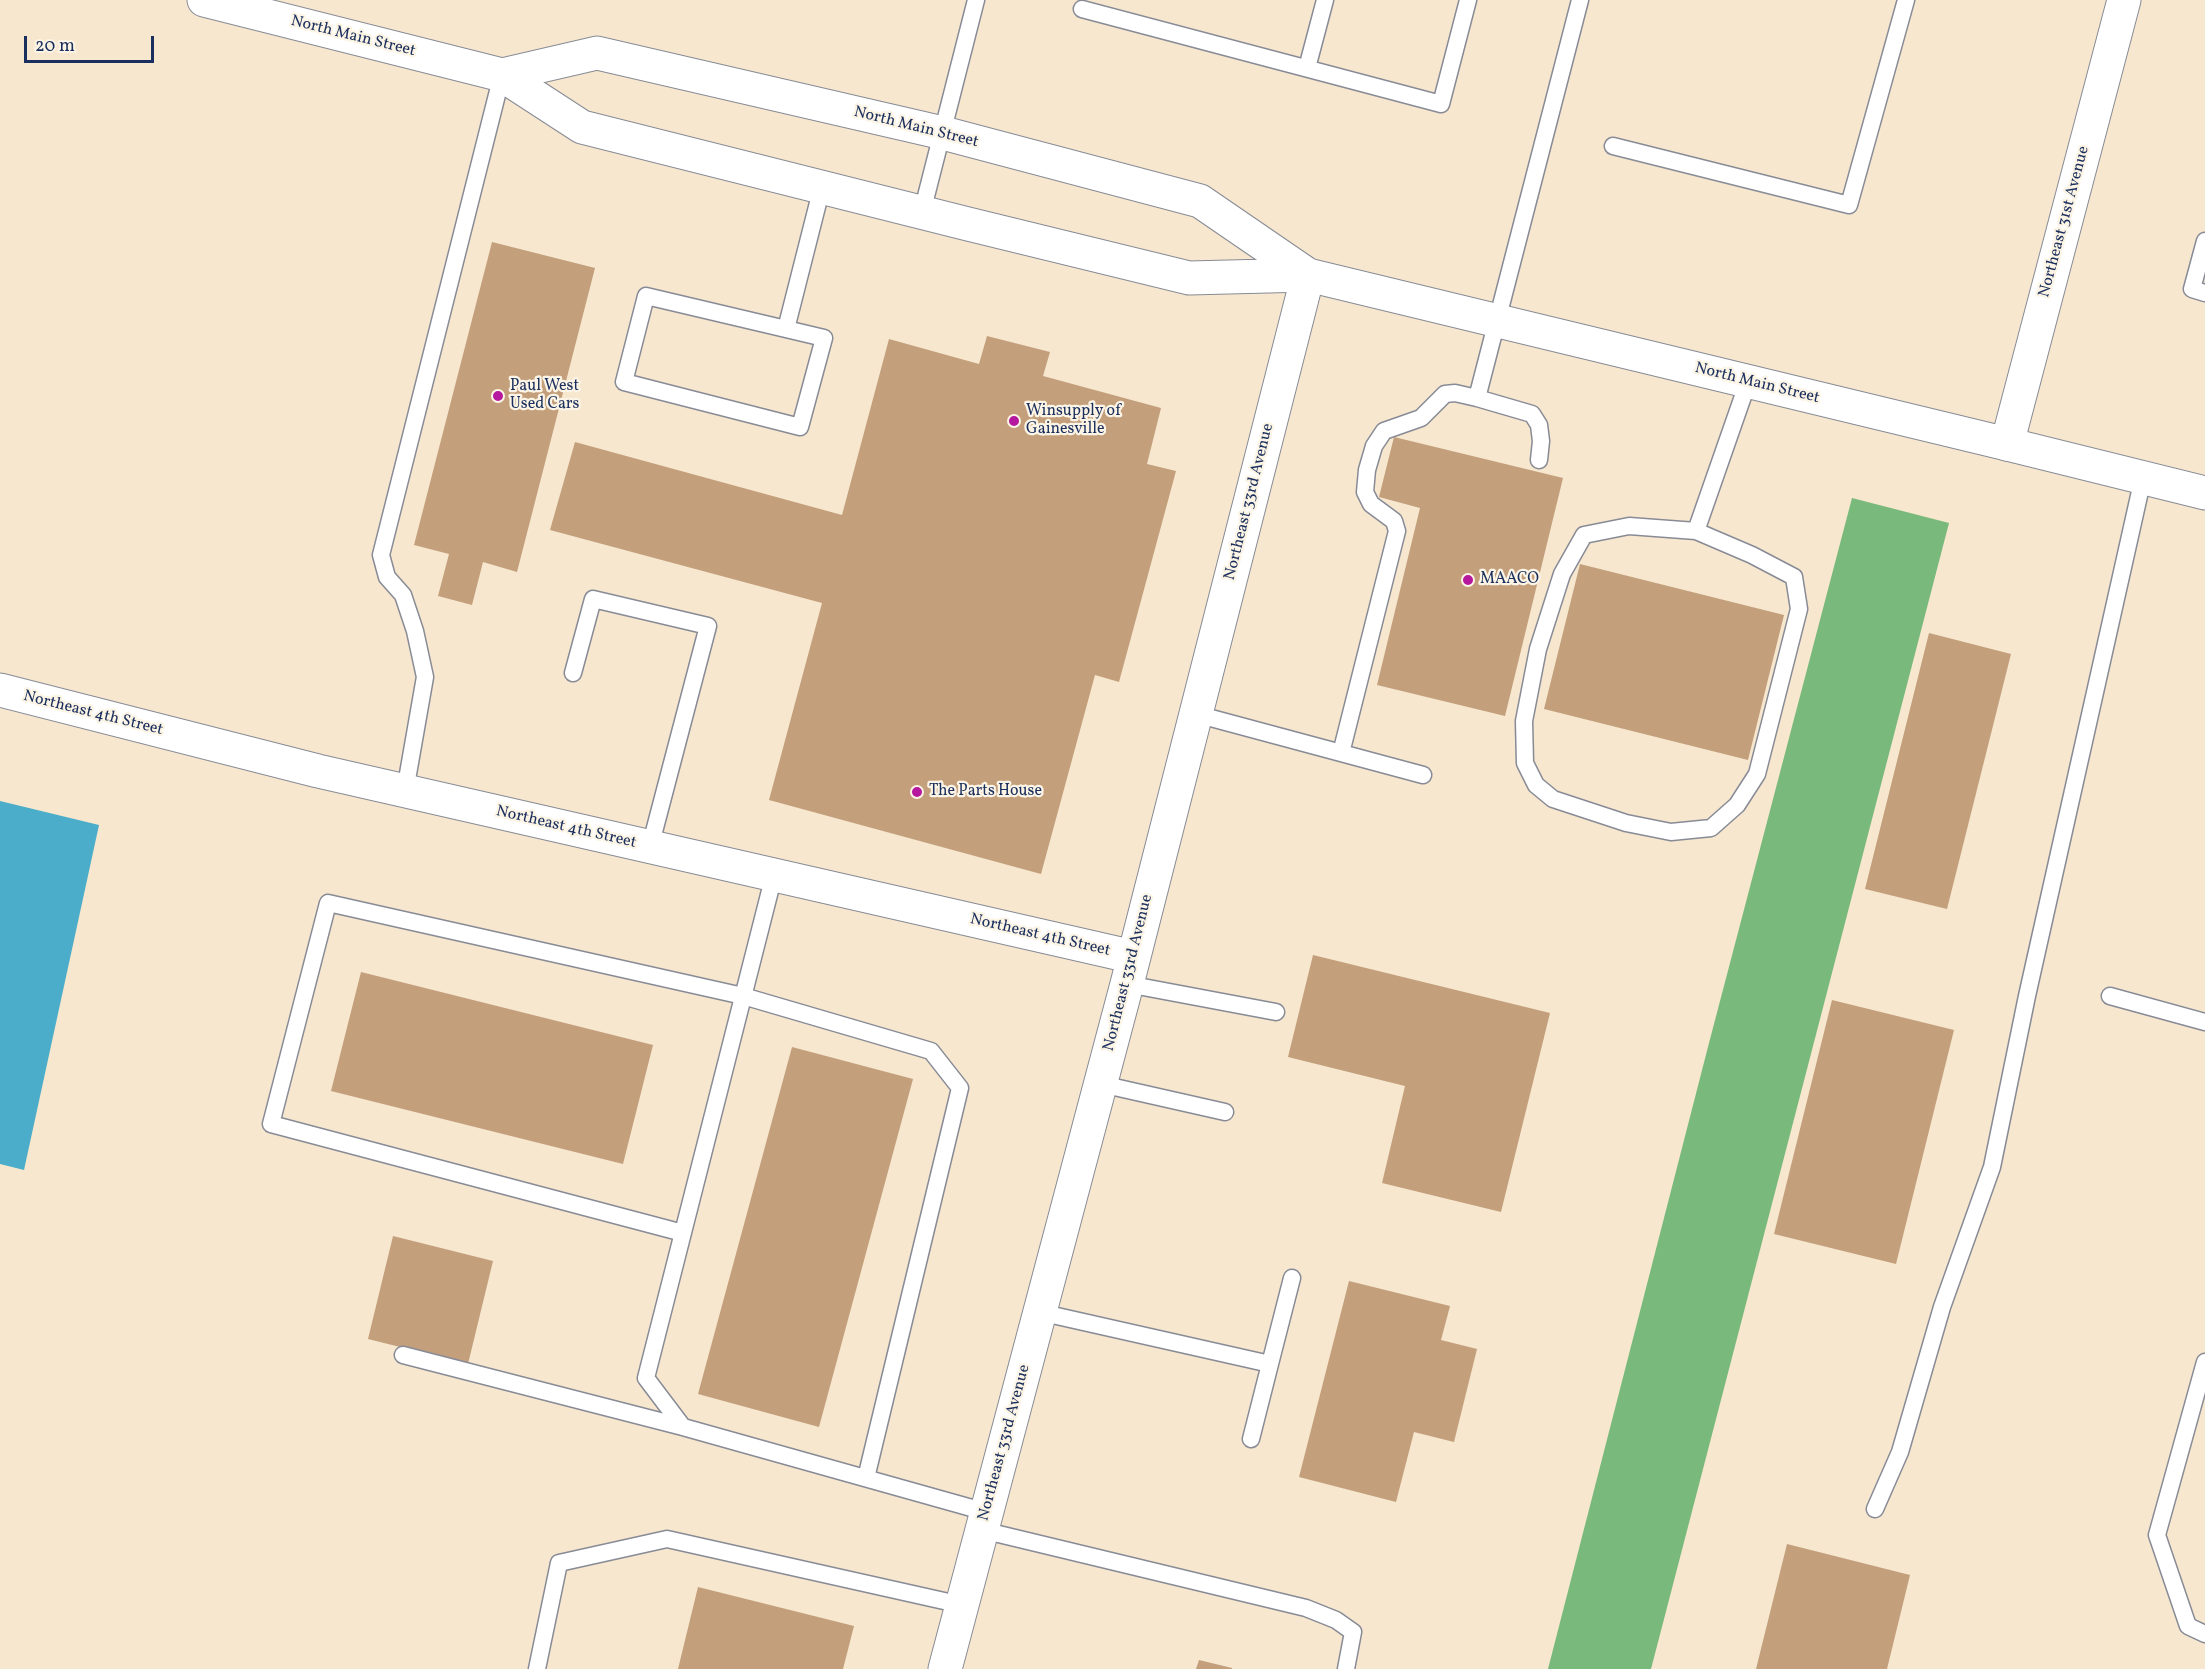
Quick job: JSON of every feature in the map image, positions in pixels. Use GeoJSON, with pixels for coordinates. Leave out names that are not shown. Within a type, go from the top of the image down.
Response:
{"type":"FeatureCollection","features":[{"type":"Feature","properties":{"kind":"street","name":"North Main Street"},"geometry":{"type":"LineString","coordinates":[[204,0],[502,75],[582,127],[1189,278],[1308,275],[2205,494]]}},
{"type":"Feature","properties":{"kind":"street","name":"Northeast 31st Avenue"},"geometry":{"type":"LineString","coordinates":[[2007,444],[2124,0]]}},
{"type":"Feature","properties":{"kind":"street","name":"North Main Street"},"geometry":{"type":"LineString","coordinates":[[502,75],[597,53],[943,133],[1200,201],[1308,275]]}},
{"type":"Feature","properties":{"kind":"street","name":"Northeast 33rd Avenue"},"geometry":{"type":"LineString","coordinates":[[945,1669],[1101,1084],[1308,275]]}},
{"type":"Feature","properties":{"kind":"street","name":"Northeast 4th Street"},"geometry":{"type":"LineString","coordinates":[[0,690],[318,771],[774,876],[1130,971]]}},
{"type":"Feature","properties":{"kind":"lane"},"geometry":{"type":"LineString","coordinates":[[922,212],[976,0]]}},
{"type":"Feature","properties":{"kind":"lane"},"geometry":{"type":"LineString","coordinates":[[1307,68],[1324,0]]}},
{"type":"Feature","properties":{"kind":"lane"},"geometry":{"type":"LineString","coordinates":[[1082,9],[1441,104],[1468,0]]}},
{"type":"Feature","properties":{"kind":"lane"},"geometry":{"type":"LineString","coordinates":[[1477,398],[1581,0]]}},
{"type":"Feature","properties":{"kind":"lane"},"geometry":{"type":"LineString","coordinates":[[1613,146],[1849,205],[1906,0]]}},
{"type":"Feature","properties":{"kind":"lane"},"geometry":{"type":"LineString","coordinates":[[405,791],[425,677],[415,631],[403,596],[387,577],[381,555],[502,75]]}},
{"type":"Feature","properties":{"kind":"lane"},"geometry":{"type":"LineString","coordinates":[[786,329],[822,187]]}},
{"type":"Feature","properties":{"kind":"lane"},"geometry":{"type":"LineString","coordinates":[[2205,241],[2192,289],[2205,292]]}},
{"type":"Feature","properties":{"kind":"lane"},"geometry":{"type":"LineString","coordinates":[[646,296],[786,329],[824,338],[800,427],[624,382],[646,296]]}},
{"type":"Feature","properties":{"kind":"lane"},"geometry":{"type":"LineString","coordinates":[[1696,531],[1748,382]]}},
{"type":"Feature","properties":{"kind":"lane"},"geometry":{"type":"LineString","coordinates":[[1341,753],[1397,531],[1394,521],[1371,504],[1365,492],[1367,470],[1374,446],[1384,431],[1421,418],[1445,394],[1455,393],[1532,414],[1539,425],[1541,441],[1539,460]]}},
{"type":"Feature","properties":{"kind":"lane"},"geometry":{"type":"LineString","coordinates":[[1875,1509],[1900,1452],[1942,1307],[1992,1167],[2027,996],[2143,478]]}},
{"type":"Feature","properties":{"kind":"lane"},"geometry":{"type":"LineString","coordinates":[[1629,526],[1696,531],[1752,555],[1794,577],[1799,609],[1757,774],[1737,805],[1711,828],[1671,832],[1626,824],[1553,799],[1536,784],[1525,763],[1524,722],[1538,649],[1562,574],[1584,535],[1629,526]]}},
{"type":"Feature","properties":{"kind":"lane"},"geometry":{"type":"LineString","coordinates":[[573,673],[593,598],[708,626],[650,847]]}},
{"type":"Feature","properties":{"kind":"lane"},"geometry":{"type":"LineString","coordinates":[[1196,714],[1423,775]]}},
{"type":"Feature","properties":{"kind":"lane"},"geometry":{"type":"LineString","coordinates":[[683,1428],[646,1378],[774,876]]}},
{"type":"Feature","properties":{"kind":"lane"},"geometry":{"type":"LineString","coordinates":[[683,1233],[271,1124],[328,903],[743,996],[931,1051],[960,1088],[866,1478]]}},
{"type":"Feature","properties":{"kind":"lane"},"geometry":{"type":"LineString","coordinates":[[1130,971],[1276,1012]]}},
{"type":"Feature","properties":{"kind":"lane"},"geometry":{"type":"LineString","coordinates":[[2110,996],[2205,1022]]}},
{"type":"Feature","properties":{"kind":"lane"},"geometry":{"type":"LineString","coordinates":[[1101,1084],[1225,1112]]}},
{"type":"Feature","properties":{"kind":"lane"},"geometry":{"type":"LineString","coordinates":[[1251,1439],[1292,1278]]}},
{"type":"Feature","properties":{"kind":"lane"},"geometry":{"type":"LineString","coordinates":[[1039,1312],[1270,1364]]}},
{"type":"Feature","properties":{"kind":"lane"},"geometry":{"type":"LineString","coordinates":[[403,1355],[866,1478],[984,1521],[1306,1608],[1336,1620],[1353,1632],[1346,1669]]}},
{"type":"Feature","properties":{"kind":"lane"},"geometry":{"type":"LineString","coordinates":[[2205,1362],[2157,1534],[2188,1626],[2205,1634]]}},
{"type":"Feature","properties":{"kind":"lane"},"geometry":{"type":"LineString","coordinates":[[537,1669],[559,1563],[667,1539],[962,1605]]}},
{"type":"Feature","properties":{"kind":"green space"},"geometry":{"type":"Polygon","coordinates":[[[1852,498],[1949,523],[1651,1669],[1548,1669],[1709,1043],[1852,498]]]}},
{"type":"Feature","properties":{"kind":"water"},"geometry":{"type":"Polygon","coordinates":[[[0,801],[99,825],[24,1170],[0,1164],[0,801]]]}},
{"type":"Feature","properties":{"kind":"building"},"geometry":{"type":"Polygon","coordinates":[[[492,242],[595,268],[517,572],[483,562],[472,605],[438,596],[449,554],[414,545],[492,242]]]}},
{"type":"Feature","properties":{"kind":"building"},"geometry":{"type":"Polygon","coordinates":[[[987,336],[1050,352],[1043,376],[1161,408],[1147,464],[1176,471],[1119,682],[1095,675],[1041,874],[769,800],[822,603],[550,530],[575,442],[842,515],[889,339],[979,364],[987,336]]]}},
{"type":"Feature","properties":{"kind":"building"},"geometry":{"type":"Polygon","coordinates":[[[1394,437],[1563,478],[1505,716],[1377,685],[1420,508],[1379,497],[1394,437]]]}},
{"type":"Feature","properties":{"kind":"building"},"geometry":{"type":"Polygon","coordinates":[[[1580,564],[1784,615],[1748,760],[1544,709],[1580,564]]]}},
{"type":"Feature","properties":{"kind":"building"},"geometry":{"type":"Polygon","coordinates":[[[1929,633],[2011,654],[1947,909],[1865,889],[1929,633]]]}},
{"type":"Feature","properties":{"kind":"building"},"geometry":{"type":"Polygon","coordinates":[[[1313,955],[1550,1013],[1501,1212],[1382,1183],[1405,1086],[1288,1057],[1313,955]]]}},
{"type":"Feature","properties":{"kind":"building"},"geometry":{"type":"Polygon","coordinates":[[[361,972],[653,1045],[623,1164],[331,1091],[361,972]]]}},
{"type":"Feature","properties":{"kind":"building"},"geometry":{"type":"Polygon","coordinates":[[[1832,1000],[1954,1030],[1896,1264],[1774,1234],[1832,1000]]]}},
{"type":"Feature","properties":{"kind":"building"},"geometry":{"type":"Polygon","coordinates":[[[792,1047],[913,1079],[819,1427],[698,1394],[792,1047]]]}},
{"type":"Feature","properties":{"kind":"building"},"geometry":{"type":"Polygon","coordinates":[[[393,1236],[493,1261],[468,1364],[368,1339],[393,1236]]]}},
{"type":"Feature","properties":{"kind":"building"},"geometry":{"type":"Polygon","coordinates":[[[1349,1281],[1450,1306],[1441,1340],[1477,1349],[1454,1442],[1414,1432],[1396,1502],[1299,1477],[1349,1281]]]}},
{"type":"Feature","properties":{"kind":"building"},"geometry":{"type":"Polygon","coordinates":[[[1787,1544],[1910,1575],[1887,1669],[1756,1669],[1787,1544]]]}},
{"type":"Feature","properties":{"kind":"building"},"geometry":{"type":"Polygon","coordinates":[[[698,1587],[854,1626],[843,1669],[678,1669],[698,1587]]]}},
{"type":"Feature","properties":{"kind":"building"},"geometry":{"type":"Polygon","coordinates":[[[1199,1660],[1232,1668],[1232,1669],[1196,1669],[1199,1660]]]}},
{"type":"Feature","properties":{"kind":"place","name":"Paul West Used Cars"},"geometry":{"type":"Point","coordinates":[498,396]}},
{"type":"Feature","properties":{"kind":"place","name":"Winsupply of Gainesville"},"geometry":{"type":"Point","coordinates":[1014,421]}},
{"type":"Feature","properties":{"kind":"place","name":"MAACO"},"geometry":{"type":"Point","coordinates":[1468,580]}},
{"type":"Feature","properties":{"kind":"place","name":"The Parts House"},"geometry":{"type":"Point","coordinates":[917,792]}}]}
